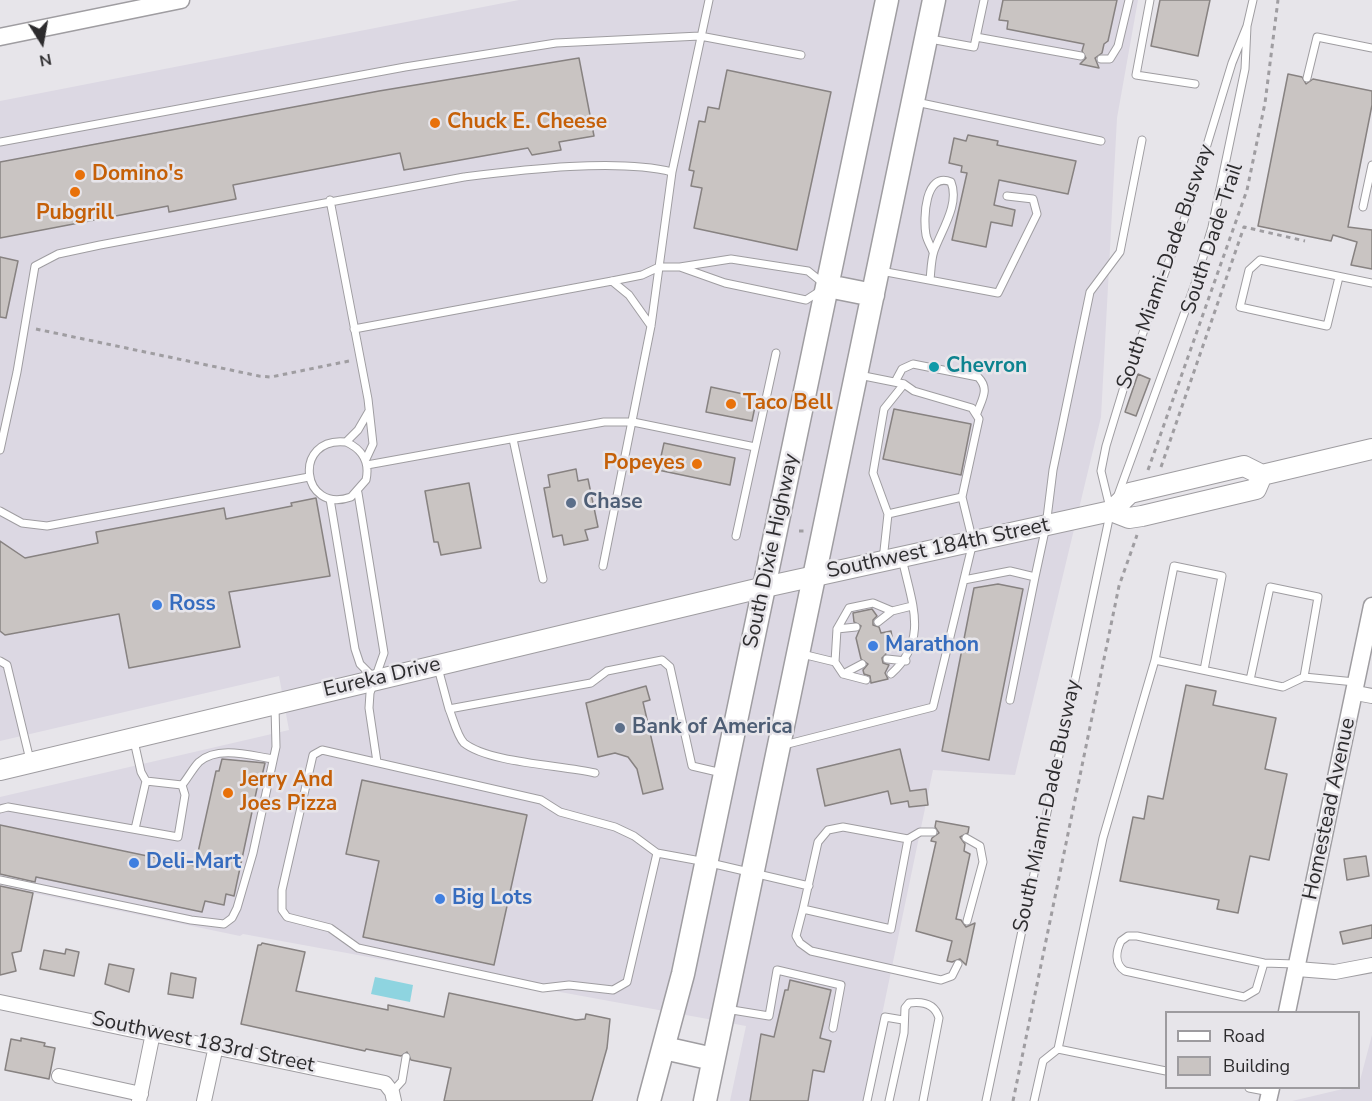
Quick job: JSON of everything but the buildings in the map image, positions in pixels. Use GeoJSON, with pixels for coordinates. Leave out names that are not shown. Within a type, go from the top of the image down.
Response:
{"type":"FeatureCollection","features":[{"type":"Feature","properties":{"kind":"highway","name":"South Dixie Highway"},"geometry":{"type":"LineString","coordinates":[[649,1101],[664,1048],[706,862],[887,0]]}},
{"type":"Feature","properties":{"kind":"highway"},"geometry":{"type":"LineString","coordinates":[[705,1101],[934,0]]}},
{"type":"Feature","properties":{"kind":"highway"},"geometry":{"type":"LineString","coordinates":[[828,286],[873,296]]}},
{"type":"Feature","properties":{"kind":"highway"},"geometry":{"type":"LineString","coordinates":[[664,1048],[713,1059]]}},
{"type":"Feature","properties":{"kind":"main road","name":"Southwest 184th Street"},"geometry":{"type":"LineString","coordinates":[[765,587],[1111,511],[1130,493],[1244,466],[1262,475],[1372,449]]}},
{"type":"Feature","properties":{"kind":"main road","name":"Eureka Drive"},"geometry":{"type":"LineString","coordinates":[[0,770],[765,587]]}},
{"type":"Feature","properties":{"kind":"street"},"geometry":{"type":"LineString","coordinates":[[0,37],[181,0]]}},
{"type":"Feature","properties":{"kind":"street","name":"Homestead Avenue"},"geometry":{"type":"LineString","coordinates":[[1287,1011],[1318,857],[1362,690],[1372,606]]}},
{"type":"Feature","properties":{"kind":"street"},"geometry":{"type":"LineString","coordinates":[[1297,967],[1335,972],[1372,966]]}},
{"type":"Feature","properties":{"kind":"street","name":"Southwest 183rd Street"},"geometry":{"type":"LineString","coordinates":[[0,1002],[153,1032],[385,1083],[393,1096]]}},
{"type":"Feature","properties":{"kind":"street"},"geometry":{"type":"LineString","coordinates":[[59,1076],[140,1097],[153,1032]]}},
{"type":"Feature","properties":{"kind":"street"},"geometry":{"type":"LineString","coordinates":[[204,1101],[216,1046]]}},
{"type":"Feature","properties":{"kind":"lane"},"geometry":{"type":"LineString","coordinates":[[603,566],[651,326],[672,172],[709,0]]}},
{"type":"Feature","properties":{"kind":"lane"},"geometry":{"type":"LineString","coordinates":[[926,39],[974,47],[984,0]]}},
{"type":"Feature","properties":{"kind":"lane"},"geometry":{"type":"LineString","coordinates":[[1101,59],[1110,58],[1118,46],[1129,0]]}},
{"type":"Feature","properties":{"kind":"lane"},"geometry":{"type":"LineString","coordinates":[[1150,0],[1136,75],[1195,84]]}},
{"type":"Feature","properties":{"kind":"lane","name":"South Miami-Dade Busway"},"geometry":{"type":"LineString","coordinates":[[1111,511],[1101,471],[1106,446],[1127,377],[1200,171],[1232,63],[1247,26],[1253,0]]}},
{"type":"Feature","properties":{"kind":"lane","name":"South Miami-Dade Busway"},"geometry":{"type":"LineString","coordinates":[[986,1101],[1111,511],[1126,477],[1196,284],[1210,235],[1245,69],[1247,26]]}},
{"type":"Feature","properties":{"kind":"lane"},"geometry":{"type":"LineString","coordinates":[[0,142],[405,67],[556,43],[700,36],[801,55]]}},
{"type":"Feature","properties":{"kind":"lane"},"geometry":{"type":"LineString","coordinates":[[976,37],[1082,56]]}},
{"type":"Feature","properties":{"kind":"lane"},"geometry":{"type":"LineString","coordinates":[[1307,78],[1317,37],[1372,48]]}},
{"type":"Feature","properties":{"kind":"lane"},"geometry":{"type":"LineString","coordinates":[[913,102],[1101,141]]}},
{"type":"Feature","properties":{"kind":"lane"},"geometry":{"type":"LineString","coordinates":[[1010,700],[1046,525],[1053,470],[1090,292],[1120,252],[1142,140]]}},
{"type":"Feature","properties":{"kind":"lane"},"geometry":{"type":"LineString","coordinates":[[1364,207],[1372,165]]}},
{"type":"Feature","properties":{"kind":"lane"},"geometry":{"type":"LineString","coordinates":[[0,450],[17,372],[35,266],[58,254],[330,200],[510,171],[642,167],[672,172]]}},
{"type":"Feature","properties":{"kind":"lane"},"geometry":{"type":"LineString","coordinates":[[930,280],[933,252],[945,228],[954,196],[951,182],[945,179],[939,180],[932,187],[928,197],[926,235],[933,252]]}},
{"type":"Feature","properties":{"kind":"lane"},"geometry":{"type":"LineString","coordinates":[[879,270],[998,293],[1037,214],[1034,199],[1007,196]]}},
{"type":"Feature","properties":{"kind":"lane"},"geometry":{"type":"LineString","coordinates":[[330,200],[369,411],[372,444],[367,462],[366,480],[358,493],[345,499],[330,499],[317,491],[309,477],[309,465],[315,452],[329,443],[346,442],[354,446],[367,462]]}},
{"type":"Feature","properties":{"kind":"lane"},"geometry":{"type":"LineString","coordinates":[[354,329],[642,275],[659,267],[680,267],[730,259],[807,272],[828,286],[806,300],[725,283],[680,267]]}},
{"type":"Feature","properties":{"kind":"lane"},"geometry":{"type":"LineString","coordinates":[[1339,276],[1327,326],[1240,307],[1249,270],[1260,260],[1339,276],[1372,283]]}},
{"type":"Feature","properties":{"kind":"lane"},"geometry":{"type":"LineString","coordinates":[[612,281],[629,295],[651,326]]}},
{"type":"Feature","properties":{"kind":"lane"},"geometry":{"type":"LineString","coordinates":[[736,536],[776,353]]}},
{"type":"Feature","properties":{"kind":"lane"},"geometry":{"type":"LineString","coordinates":[[894,382],[902,369],[913,364],[978,377],[984,384],[985,393],[977,413]]}},
{"type":"Feature","properties":{"kind":"lane"},"geometry":{"type":"LineString","coordinates":[[779,746],[933,707],[973,542],[962,497],[979,419],[977,413],[972,408],[914,391],[904,384],[857,375]]}},
{"type":"Feature","properties":{"kind":"lane"},"geometry":{"type":"LineString","coordinates":[[891,674],[906,661],[916,629],[912,606],[892,560],[888,514],[873,473],[884,409],[904,384]]}},
{"type":"Feature","properties":{"kind":"lane"},"geometry":{"type":"LineString","coordinates":[[346,442],[358,430],[369,411]]}},
{"type":"Feature","properties":{"kind":"lane"},"geometry":{"type":"LineString","coordinates":[[367,462],[604,422],[633,422],[755,447]]}},
{"type":"Feature","properties":{"kind":"lane"},"geometry":{"type":"LineString","coordinates":[[513,439],[543,579]]}},
{"type":"Feature","properties":{"kind":"lane"},"geometry":{"type":"LineString","coordinates":[[0,511],[22,523],[48,526],[309,477]]}},
{"type":"Feature","properties":{"kind":"lane"},"geometry":{"type":"LineString","coordinates":[[358,493],[384,653],[370,693],[369,708],[377,762]]}},
{"type":"Feature","properties":{"kind":"lane"},"geometry":{"type":"LineString","coordinates":[[888,514],[962,497]]}},
{"type":"Feature","properties":{"kind":"lane"},"geometry":{"type":"LineString","coordinates":[[330,499],[355,649],[360,664],[376,680]]}},
{"type":"Feature","properties":{"kind":"lane"},"geometry":{"type":"LineString","coordinates":[[1034,1101],[1043,1061],[1058,1049],[1103,838],[1155,660],[1174,566],[1222,576],[1204,670]]}},
{"type":"Feature","properties":{"kind":"lane"},"geometry":{"type":"LineString","coordinates":[[964,580],[1010,571],[1035,577]]}},
{"type":"Feature","properties":{"kind":"lane"},"geometry":{"type":"LineString","coordinates":[[1250,680],[1270,586],[1318,597],[1304,677]]}},
{"type":"Feature","properties":{"kind":"lane"},"geometry":{"type":"LineString","coordinates":[[866,680],[843,674],[835,662],[837,629],[849,608],[873,603],[892,611]]}},
{"type":"Feature","properties":{"kind":"lane"},"geometry":{"type":"LineString","coordinates":[[878,622],[892,611],[912,606]]}},
{"type":"Feature","properties":{"kind":"lane"},"geometry":{"type":"LineString","coordinates":[[837,629],[856,627]]}},
{"type":"Feature","properties":{"kind":"lane"},"geometry":{"type":"LineString","coordinates":[[799,654],[835,662]]}},
{"type":"Feature","properties":{"kind":"lane"},"geometry":{"type":"LineString","coordinates":[[887,659],[906,661]]}},
{"type":"Feature","properties":{"kind":"lane"},"geometry":{"type":"LineString","coordinates":[[449,709],[591,683],[608,671],[662,660],[670,667],[692,766],[725,774]]}},
{"type":"Feature","properties":{"kind":"lane"},"geometry":{"type":"LineString","coordinates":[[1155,660],[1283,687],[1304,677],[1362,690]]}},
{"type":"Feature","properties":{"kind":"lane"},"geometry":{"type":"LineString","coordinates":[[0,661],[6,665],[30,763]]}},
{"type":"Feature","properties":{"kind":"lane"},"geometry":{"type":"LineString","coordinates":[[843,674],[862,664]]}},
{"type":"Feature","properties":{"kind":"lane"},"geometry":{"type":"LineString","coordinates":[[438,665],[449,709],[462,741],[486,756],[563,766],[595,773]]}},
{"type":"Feature","properties":{"kind":"lane"},"geometry":{"type":"LineString","coordinates":[[0,880],[191,920],[224,924],[232,918],[242,895],[273,759],[277,734],[275,704]]}},
{"type":"Feature","properties":{"kind":"lane"},"geometry":{"type":"LineString","coordinates":[[133,738],[141,772],[146,781],[135,829]]}},
{"type":"Feature","properties":{"kind":"lane"},"geometry":{"type":"LineString","coordinates":[[657,854],[627,982],[622,987],[613,990],[569,985],[543,988],[358,948],[330,928],[287,917],[282,910],[282,890],[314,753],[322,750],[541,800],[560,812],[606,824],[634,836],[657,854],[706,862],[809,886]]}},
{"type":"Feature","properties":{"kind":"lane"},"geometry":{"type":"LineString","coordinates":[[182,785],[200,761],[213,755],[226,753],[273,759]]}},
{"type":"Feature","properties":{"kind":"lane"},"geometry":{"type":"LineString","coordinates":[[146,781],[182,785]]}},
{"type":"Feature","properties":{"kind":"lane"},"geometry":{"type":"LineString","coordinates":[[0,809],[8,807],[178,837],[185,795],[182,785]]}},
{"type":"Feature","properties":{"kind":"lane"},"geometry":{"type":"LineString","coordinates":[[933,832],[920,832],[908,839],[843,827],[828,830],[818,842],[797,939],[816,953],[941,980],[952,976],[958,964]]}},
{"type":"Feature","properties":{"kind":"lane"},"geometry":{"type":"LineString","coordinates":[[966,838],[980,846],[983,857],[967,921]]}},
{"type":"Feature","properties":{"kind":"lane"},"geometry":{"type":"LineString","coordinates":[[803,909],[891,929],[908,839]]}},
{"type":"Feature","properties":{"kind":"lane"},"geometry":{"type":"LineString","coordinates":[[1263,963],[1256,990],[1244,997],[1125,971],[1120,968],[1117,958],[1121,941],[1128,936],[1137,936],[1263,963],[1297,967]]}},
{"type":"Feature","properties":{"kind":"lane"},"geometry":{"type":"LineString","coordinates":[[724,1008],[769,1016],[777,970],[841,985],[833,1028]]}},
{"type":"Feature","properties":{"kind":"lane"},"geometry":{"type":"LineString","coordinates":[[889,1101],[904,1033],[905,1008],[909,1003],[917,1002],[927,1004],[937,1010],[939,1018],[923,1101]]}},
{"type":"Feature","properties":{"kind":"lane"},"geometry":{"type":"LineString","coordinates":[[867,1101],[885,1017],[903,1020]]}},
{"type":"Feature","properties":{"kind":"lane"},"geometry":{"type":"LineString","coordinates":[[1058,1049],[1165,1071]]}},
{"type":"Feature","properties":{"kind":"lane"},"geometry":{"type":"LineString","coordinates":[[393,1096],[402,1081],[406,1057]]}},
{"type":"Feature","properties":{"kind":"lane"},"geometry":{"type":"LineString","coordinates":[[1253,1089],[1270,1093]]}},
{"type":"Feature","properties":{"kind":"path","name":"South Dade Trail"},"geometry":{"type":"LineString","coordinates":[[1146,475],[1158,447],[1247,190],[1265,104],[1278,0]]}},
{"type":"Feature","properties":{"kind":"path"},"geometry":{"type":"LineString","coordinates":[[1158,474],[1244,227],[1305,241]]}},
{"type":"Feature","properties":{"kind":"path"},"geometry":{"type":"LineString","coordinates":[[36,329],[259,376],[272,376],[352,361]]}},
{"type":"Feature","properties":{"kind":"path"},"geometry":{"type":"LineString","coordinates":[[1013,1101],[1119,586],[1135,545],[1138,528]]}},
{"type":"Feature","properties":{"kind":"shaded area"},"geometry":{"type":"Polygon","coordinates":[[[519,0],[1138,0],[1117,118],[1101,417],[1015,775],[933,770],[864,1101],[730,1101],[746,1026],[243,934],[240,936],[0,886],[0,797],[289,730],[279,676],[0,741],[0,101],[519,0]]]}},
{"type":"Feature","properties":{"kind":"shaded area"},"geometry":{"type":"Polygon","coordinates":[[[1372,1035],[1372,1101],[1292,1101],[1343,1089],[1360,1089],[1360,1080],[1372,1035]]]}},
{"type":"Feature","properties":{"kind":"water"},"geometry":{"type":"Polygon","coordinates":[[[375,977],[413,985],[410,1002],[371,994],[375,977]]]}},
{"type":"Feature","properties":{"kind":"place","name":"Chuck E. Cheese"},"geometry":{"type":"Point","coordinates":[435,123]}},
{"type":"Feature","properties":{"kind":"place","name":"Domino's"},"geometry":{"type":"Point","coordinates":[80,175]}},
{"type":"Feature","properties":{"kind":"place","name":"Pubgrill"},"geometry":{"type":"Point","coordinates":[75,192]}},
{"type":"Feature","properties":{"kind":"place","name":"Chevron"},"geometry":{"type":"Point","coordinates":[934,367]}},
{"type":"Feature","properties":{"kind":"place","name":"Taco Bell"},"geometry":{"type":"Point","coordinates":[731,404]}},
{"type":"Feature","properties":{"kind":"place","name":"Popeyes"},"geometry":{"type":"Point","coordinates":[697,464]}},
{"type":"Feature","properties":{"kind":"place","name":"Chase"},"geometry":{"type":"Point","coordinates":[571,503]}},
{"type":"Feature","properties":{"kind":"place","name":"Ross"},"geometry":{"type":"Point","coordinates":[157,605]}},
{"type":"Feature","properties":{"kind":"place","name":"Marathon"},"geometry":{"type":"Point","coordinates":[873,646]}},
{"type":"Feature","properties":{"kind":"place","name":"Bank of America"},"geometry":{"type":"Point","coordinates":[620,728]}},
{"type":"Feature","properties":{"kind":"place","name":"Jerry And Joes Pizza"},"geometry":{"type":"Point","coordinates":[228,793]}},
{"type":"Feature","properties":{"kind":"place","name":"Deli-Mart"},"geometry":{"type":"Point","coordinates":[134,863]}},
{"type":"Feature","properties":{"kind":"place","name":"Big Lots"},"geometry":{"type":"Point","coordinates":[440,899]}}]}
